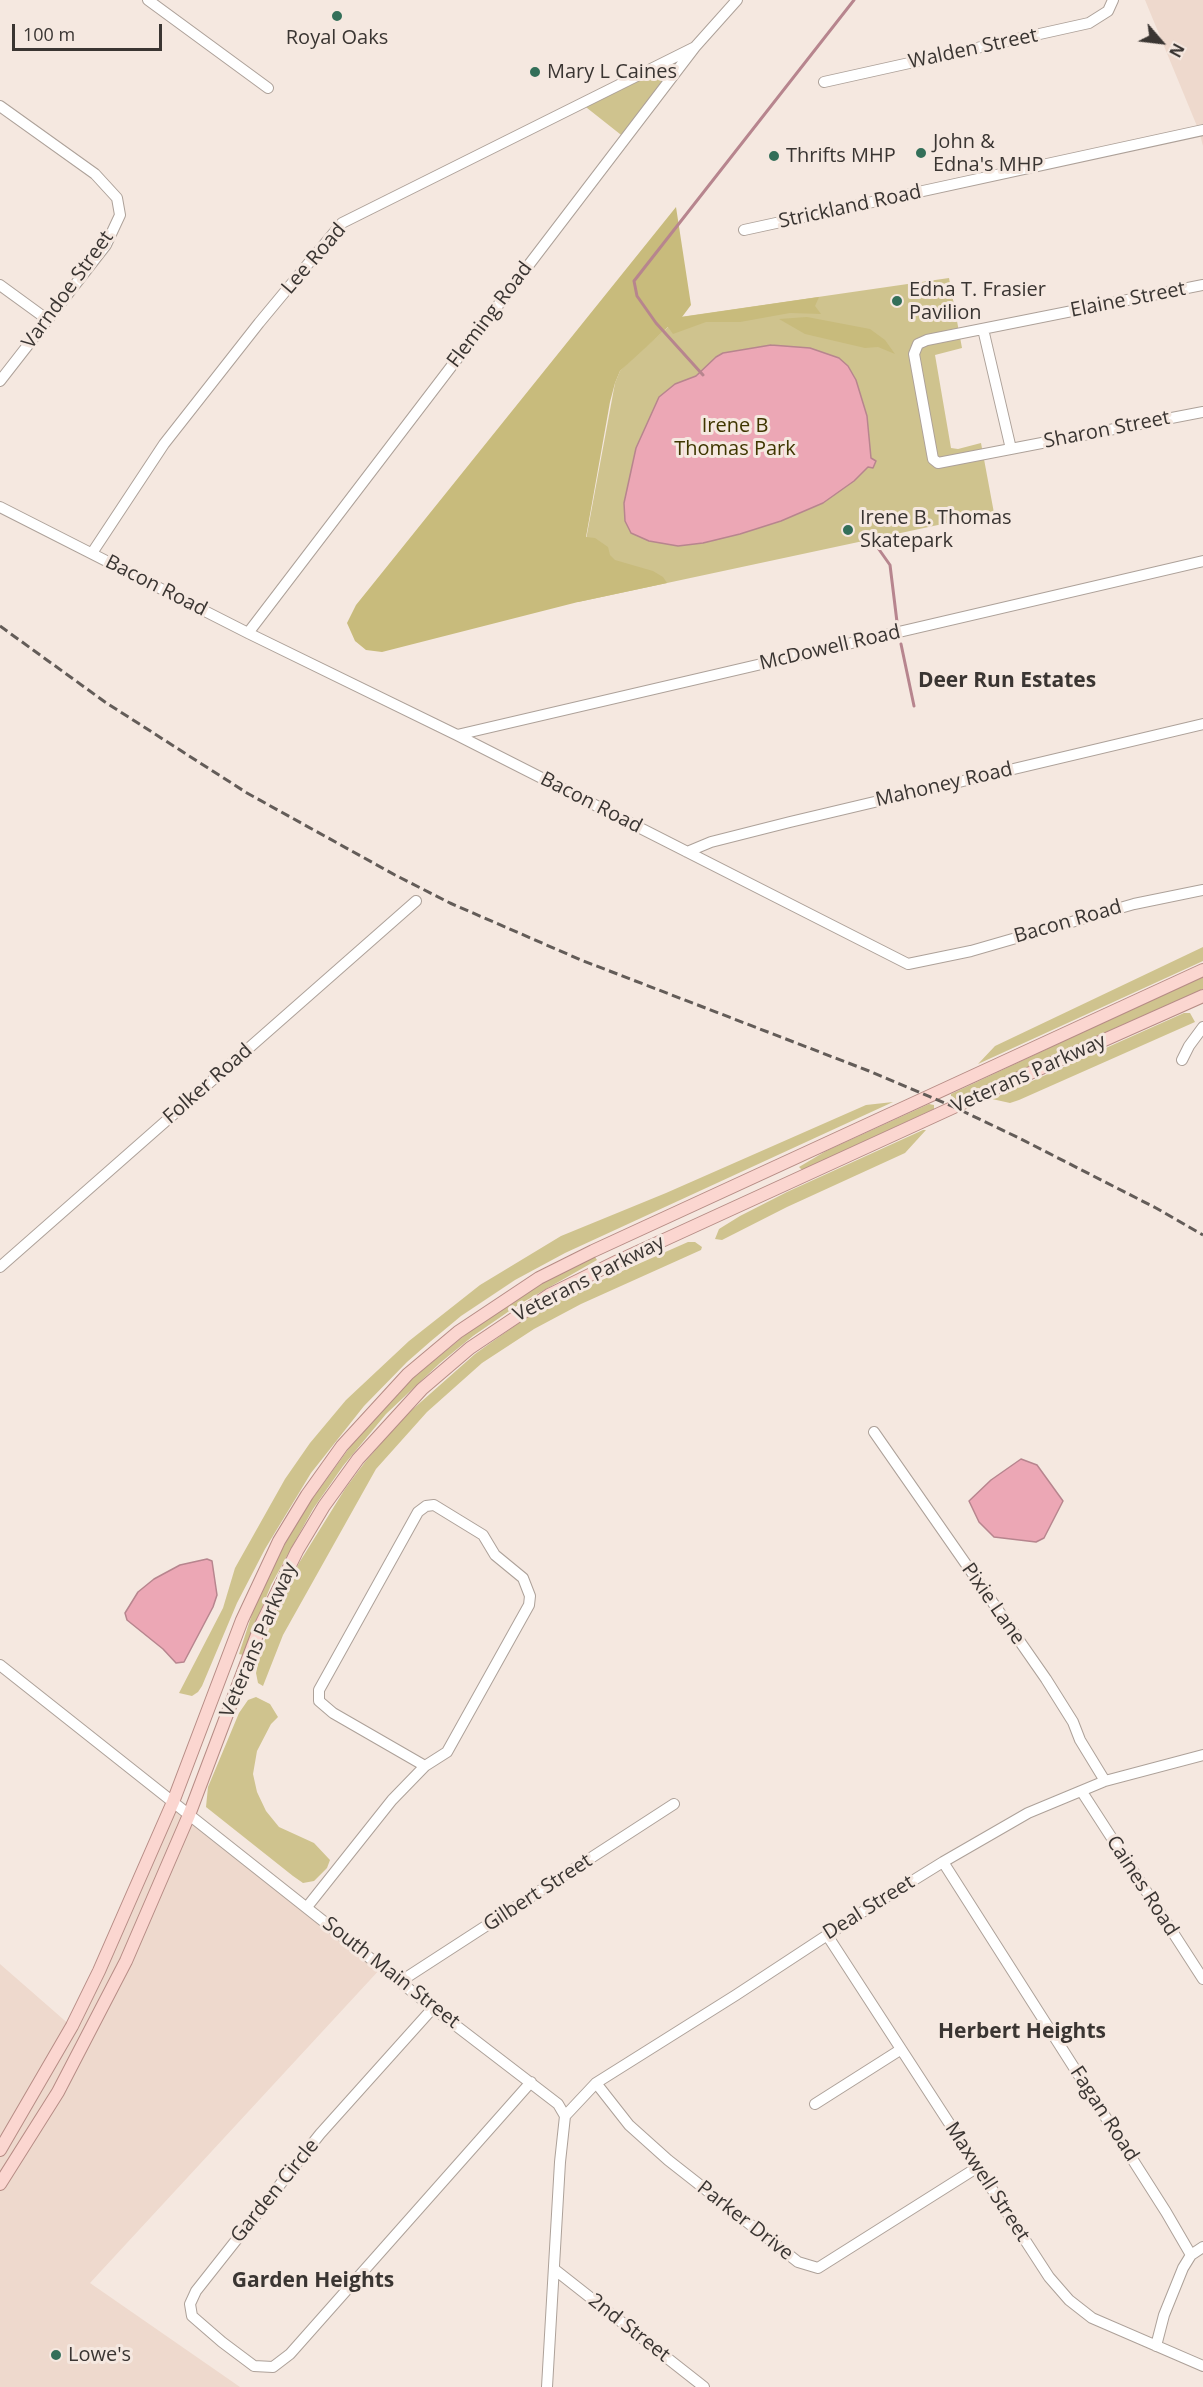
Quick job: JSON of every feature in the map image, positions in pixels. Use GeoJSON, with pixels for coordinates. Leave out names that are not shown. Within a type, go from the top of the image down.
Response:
{"type":"FeatureCollection","features":[{"type":"Feature","properties":{"kind":"main road","name":"Veterans Parkway"},"geometry":{"type":"LineString","coordinates":[[0,2150],[72,2026],[99,1971],[172,1802],[242,1620],[265,1567],[323,1472],[363,1421],[408,1374],[458,1332],[539,1278],[1203,970]]}},
{"type":"Feature","properties":{"kind":"main road","name":"Veterans Parkway"},"geometry":{"type":"LineString","coordinates":[[0,2184],[39,2125],[101,2012],[126,1961],[189,1815],[264,1619],[284,1576],[310,1528],[339,1484],[378,1434],[422,1389],[462,1354],[549,1295],[610,1265],[1203,996]]}},
{"type":"Feature","properties":{"kind":"street"},"geometry":{"type":"LineString","coordinates":[[148,0],[268,88]]}},
{"type":"Feature","properties":{"kind":"street","name":"Fleming Road"},"geometry":{"type":"LineString","coordinates":[[248,633],[695,47],[737,0]]}},
{"type":"Feature","properties":{"kind":"street","name":"Walden Street"},"geometry":{"type":"LineString","coordinates":[[824,82],[1089,23],[1107,11],[1113,0]]}},
{"type":"Feature","properties":{"kind":"street","name":"Lee Road"},"geometry":{"type":"LineString","coordinates":[[92,553],[164,444],[259,322],[342,223],[695,47]]}},
{"type":"Feature","properties":{"kind":"street","name":"Varndoe Street"},"geometry":{"type":"LineString","coordinates":[[0,106],[95,174],[117,198],[120,215],[106,245],[0,381]]}},
{"type":"Feature","properties":{"kind":"street","name":"Strickland Road"},"geometry":{"type":"LineString","coordinates":[[744,230],[1203,130]]}},
{"type":"Feature","properties":{"kind":"street"},"geometry":{"type":"LineString","coordinates":[[0,285],[48,320]]}},
{"type":"Feature","properties":{"kind":"street","name":"Elaine Street"},"geometry":{"type":"LineString","coordinates":[[1011,449],[943,463],[933,459],[915,350],[922,341],[1203,285]]}},
{"type":"Feature","properties":{"kind":"street"},"geometry":{"type":"LineString","coordinates":[[983,329],[1011,449]]}},
{"type":"Feature","properties":{"kind":"street","name":"Sharon Street"},"geometry":{"type":"LineString","coordinates":[[1011,449],[1203,412]]}},
{"type":"Feature","properties":{"kind":"street","name":"Bacon Road"},"geometry":{"type":"LineString","coordinates":[[0,507],[908,964],[970,951],[1134,904],[1203,890]]}},
{"type":"Feature","properties":{"kind":"street","name":"McDowell Road"},"geometry":{"type":"LineString","coordinates":[[457,735],[1203,561]]}},
{"type":"Feature","properties":{"kind":"street","name":"Mahoney Road"},"geometry":{"type":"LineString","coordinates":[[687,852],[711,842],[790,822],[1203,724]]}},
{"type":"Feature","properties":{"kind":"street","name":"Folker Road"},"geometry":{"type":"LineString","coordinates":[[0,1267],[416,902]]}},
{"type":"Feature","properties":{"kind":"street"},"geometry":{"type":"LineString","coordinates":[[1182,1060],[1189,1046],[1203,1028]]}},
{"type":"Feature","properties":{"kind":"street","name":"Pixie Lane"},"geometry":{"type":"LineString","coordinates":[[874,1432],[1046,1679],[1073,1722],[1080,1740],[1105,1781]]}},
{"type":"Feature","properties":{"kind":"street"},"geometry":{"type":"LineString","coordinates":[[307,1907],[392,1800],[425,1766],[447,1752],[529,1605],[530,1596],[523,1578],[495,1555],[483,1535],[434,1505],[426,1506],[418,1512],[319,1690],[320,1701],[333,1713],[425,1766]]}},
{"type":"Feature","properties":{"kind":"street","name":"South Main Street"},"geometry":{"type":"LineString","coordinates":[[0,1665],[433,2008],[531,2082],[558,2104],[565,2116]]}},
{"type":"Feature","properties":{"kind":"street","name":"Deal Street"},"geometry":{"type":"LineString","coordinates":[[565,2116],[596,2083],[943,1862],[1028,1814],[1105,1781],[1203,1755]]}},
{"type":"Feature","properties":{"kind":"street","name":"Caines Road"},"geometry":{"type":"LineString","coordinates":[[1082,1792],[1203,1979]]}},
{"type":"Feature","properties":{"kind":"street","name":"Gilbert Street"},"geometry":{"type":"LineString","coordinates":[[401,1982],[674,1804]]}},
{"type":"Feature","properties":{"kind":"street","name":"Fagan Road"},"geometry":{"type":"LineString","coordinates":[[943,1862],[1160,2202],[1191,2255]]}},
{"type":"Feature","properties":{"kind":"street","name":"Maxwell Street"},"geometry":{"type":"LineString","coordinates":[[827,1935],[1049,2277],[1069,2300],[1092,2318],[1203,2366]]}},
{"type":"Feature","properties":{"kind":"street","name":"Garden Circle"},"geometry":{"type":"LineString","coordinates":[[433,2008],[320,2134],[196,2291],[190,2304],[192,2316],[230,2348],[254,2366],[273,2367],[290,2354],[531,2082]]}},
{"type":"Feature","properties":{"kind":"street"},"geometry":{"type":"LineString","coordinates":[[815,2104],[900,2050]]}},
{"type":"Feature","properties":{"kind":"street","name":"Parker Drive"},"geometry":{"type":"LineString","coordinates":[[596,2083],[629,2125],[668,2160],[798,2262],[818,2268],[978,2167]]}},
{"type":"Feature","properties":{"kind":"street"},"geometry":{"type":"LineString","coordinates":[[547,2387],[560,2162],[565,2116]]}},
{"type":"Feature","properties":{"kind":"street"},"geometry":{"type":"LineString","coordinates":[[1156,2346],[1164,2315],[1183,2268],[1191,2255],[1203,2247]]}},
{"type":"Feature","properties":{"kind":"street","name":"2nd Street"},"geometry":{"type":"LineString","coordinates":[[554,2270],[704,2387]]}},
{"type":"Feature","properties":{"kind":"shaded area"},"geometry":{"type":"Polygon","coordinates":[[[1145,0],[1203,0],[1203,146],[1199,131],[1145,0]]]}},
{"type":"Feature","properties":{"kind":"shaded area"},"geometry":{"type":"Polygon","coordinates":[[[676,207],[691,305],[682,317],[819,297],[815,306],[821,314],[790,313],[740,322],[706,322],[673,334],[668,327],[620,371],[610,402],[586,537],[595,538],[608,547],[610,555],[615,560],[653,571],[663,577],[667,583],[578,602],[382,652],[366,650],[355,641],[347,623],[356,605],[676,207]]]}},
{"type":"Feature","properties":{"kind":"shaded area"},"geometry":{"type":"Polygon","coordinates":[[[807,317],[870,329],[885,340],[895,354],[878,347],[865,348],[805,334],[779,319],[807,317]]]}},
{"type":"Feature","properties":{"kind":"shaded area"},"geometry":{"type":"Polygon","coordinates":[[[771,345],[810,348],[839,358],[848,366],[856,380],[867,416],[871,458],[876,461],[873,468],[868,467],[854,481],[823,503],[781,521],[740,534],[703,543],[678,546],[649,541],[631,533],[625,521],[624,503],[636,448],[659,397],[675,384],[696,376],[723,353],[771,345]]]}},
{"type":"Feature","properties":{"kind":"shaded area"},"geometry":{"type":"Polygon","coordinates":[[[1021,1459],[1037,1465],[1063,1501],[1044,1538],[1036,1542],[994,1537],[979,1522],[969,1501],[991,1480],[1021,1459]]]}},
{"type":"Feature","properties":{"kind":"shaded area"},"geometry":{"type":"Polygon","coordinates":[[[207,1559],[212,1561],[217,1595],[184,1662],[176,1663],[163,1649],[127,1620],[125,1613],[138,1592],[154,1579],[180,1565],[207,1559]]]}},
{"type":"Feature","properties":{"kind":"shaded area"},"geometry":{"type":"Polygon","coordinates":[[[169,1799],[382,1967],[90,2283],[240,2387],[0,2387],[0,1964],[71,2026],[169,1799]]]}},
{"type":"Feature","properties":{"kind":"green space"},"geometry":{"type":"Polygon","coordinates":[[[680,55],[685,60],[625,138],[582,104],[680,55]]]}},
{"type":"Feature","properties":{"kind":"green space","name":"Irene B Thomas Park"},"geometry":{"type":"Polygon","coordinates":[[[949,278],[962,348],[935,355],[951,448],[958,449],[981,443],[994,513],[583,601],[578,602],[575,599],[615,383],[620,371],[631,359],[680,317],[949,278]]]}},
{"type":"Feature","properties":{"kind":"green space"},"geometry":{"type":"Polygon","coordinates":[[[1203,947],[1203,961],[978,1064],[995,1046],[1203,947]]]}},
{"type":"Feature","properties":{"kind":"green space"},"geometry":{"type":"Polygon","coordinates":[[[1203,976],[1203,989],[956,1099],[951,1096],[951,1094],[1203,976]]]}},
{"type":"Feature","properties":{"kind":"green space"},"geometry":{"type":"Polygon","coordinates":[[[1184,1013],[1190,1013],[1195,1022],[1019,1100],[1010,1103],[992,1099],[1184,1013]]]}},
{"type":"Feature","properties":{"kind":"green space"},"geometry":{"type":"Polygon","coordinates":[[[893,1102],[565,1253],[515,1280],[461,1316],[407,1362],[364,1406],[311,1473],[265,1549],[237,1603],[202,1686],[192,1696],[179,1693],[223,1608],[235,1568],[285,1479],[310,1443],[346,1400],[409,1341],[480,1285],[561,1236],[666,1193],[866,1105],[893,1102]]]}},
{"type":"Feature","properties":{"kind":"green space"},"geometry":{"type":"Polygon","coordinates":[[[929,1104],[934,1105],[934,1109],[802,1170],[799,1167],[826,1151],[929,1104]]]}},
{"type":"Feature","properties":{"kind":"green space"},"geometry":{"type":"Polygon","coordinates":[[[926,1130],[905,1153],[787,1207],[722,1240],[715,1239],[719,1229],[740,1216],[926,1130]]]}},
{"type":"Feature","properties":{"kind":"green space"},"geometry":{"type":"Polygon","coordinates":[[[688,1242],[695,1242],[702,1247],[701,1250],[581,1304],[534,1329],[482,1363],[427,1412],[376,1469],[283,1635],[263,1686],[258,1683],[256,1673],[262,1647],[299,1563],[345,1489],[404,1417],[475,1354],[527,1317],[559,1299],[688,1242]]]}},
{"type":"Feature","properties":{"kind":"green space"},"geometry":{"type":"Polygon","coordinates":[[[595,1257],[597,1260],[518,1305],[473,1336],[440,1363],[386,1414],[343,1466],[313,1509],[271,1585],[243,1655],[239,1654],[253,1611],[281,1551],[307,1506],[358,1436],[413,1378],[488,1316],[547,1280],[595,1257]]]}},
{"type":"Feature","properties":{"kind":"green space"},"geometry":{"type":"Polygon","coordinates":[[[256,1697],[270,1704],[278,1717],[271,1724],[257,1751],[253,1774],[257,1792],[266,1811],[279,1827],[314,1843],[330,1860],[327,1868],[314,1881],[303,1883],[206,1807],[208,1787],[239,1713],[248,1700],[256,1697]]]}},
{"type":"Feature","properties":{"kind":"waterway"},"geometry":{"type":"LineString","coordinates":[[703,375],[656,323],[637,296],[634,281],[854,0]]}},
{"type":"Feature","properties":{"kind":"waterway"},"geometry":{"type":"LineString","coordinates":[[878,548],[890,565],[897,622]]}},
{"type":"Feature","properties":{"kind":"waterway"},"geometry":{"type":"LineString","coordinates":[[901,644],[914,706]]}},
{"type":"Feature","properties":{"kind":"railway"},"geometry":{"type":"LineString","coordinates":[[0,626],[105,702],[247,793],[450,903],[581,960],[869,1071],[954,1107],[1156,1208],[1203,1235]]}},
{"type":"Feature","properties":{"kind":"place","name":"Royal Oaks"},"geometry":{"type":"Point","coordinates":[337,16]}},
{"type":"Feature","properties":{"kind":"place","name":"Mary L Caines"},"geometry":{"type":"Point","coordinates":[535,72]}},
{"type":"Feature","properties":{"kind":"place","name":"John & Edna's MHP"},"geometry":{"type":"Point","coordinates":[921,153]}},
{"type":"Feature","properties":{"kind":"place","name":"Thrifts MHP"},"geometry":{"type":"Point","coordinates":[774,156]}},
{"type":"Feature","properties":{"kind":"place","name":"Edna T. Frasier Pavilion"},"geometry":{"type":"Point","coordinates":[897,301]}},
{"type":"Feature","properties":{"kind":"place","name":"Irene B. Thomas Skatepark"},"geometry":{"type":"Point","coordinates":[848,530]}},
{"type":"Feature","properties":{"kind":"place","name":"Lowe's"},"geometry":{"type":"Point","coordinates":[56,2355]}},
{"type":"Feature","properties":{"kind":"district","name":"Deer Run Estates"},"geometry":{"type":"Point","coordinates":[1007,681]}},
{"type":"Feature","properties":{"kind":"district","name":"Herbert Heights"},"geometry":{"type":"Point","coordinates":[1022,2032]}},
{"type":"Feature","properties":{"kind":"district","name":"Garden Heights"},"geometry":{"type":"Point","coordinates":[313,2281]}}]}
